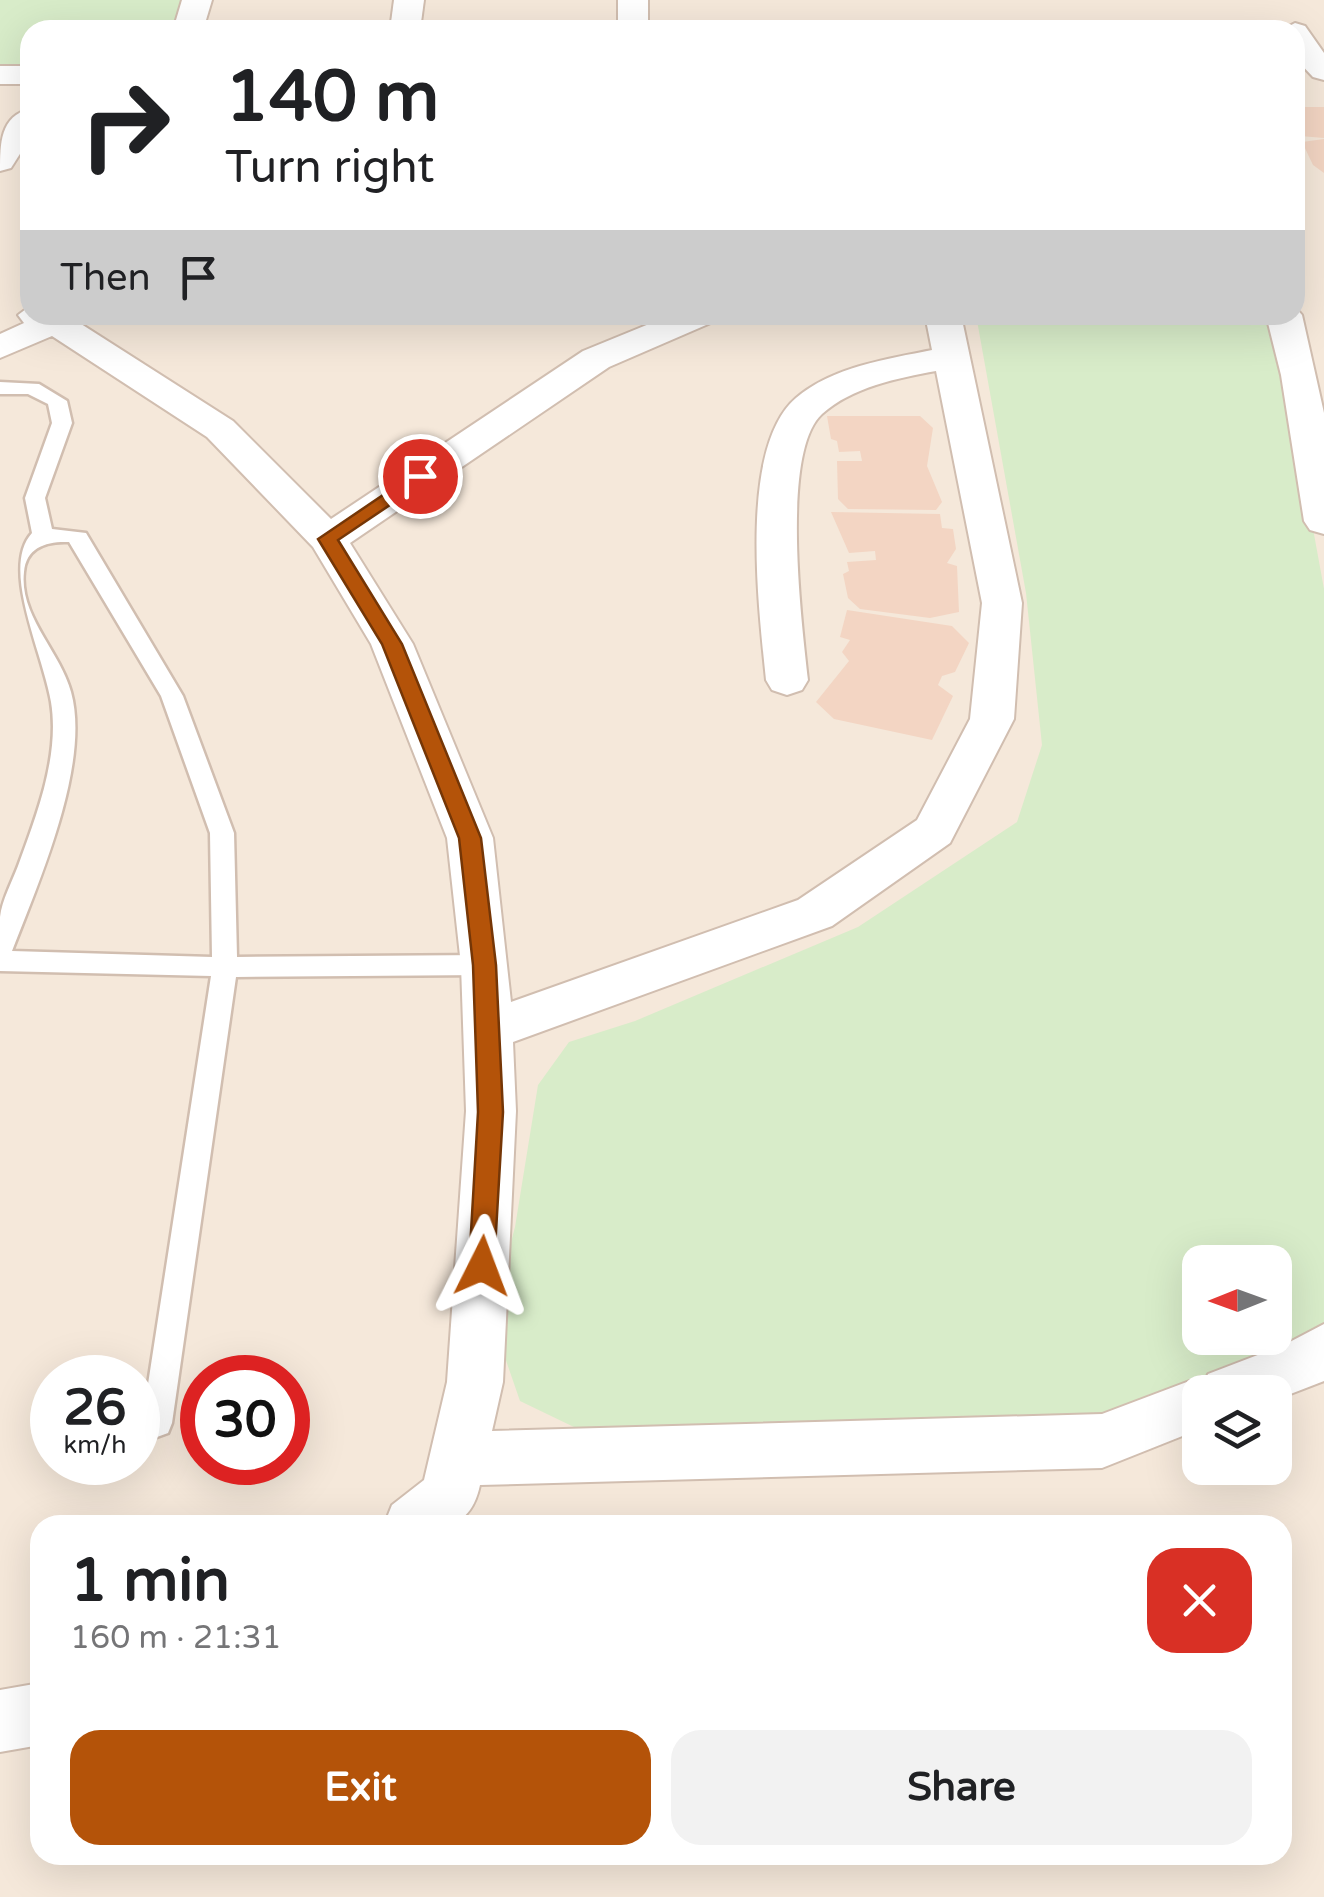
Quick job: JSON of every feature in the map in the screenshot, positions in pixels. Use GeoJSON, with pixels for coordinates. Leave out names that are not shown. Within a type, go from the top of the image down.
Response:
{"type":"FeatureCollection","features":[{"type":"Feature","properties":{"kind":"street"},"geometry":{"type":"LineString","coordinates":[[0,160],[20,128]]}},
{"type":"Feature","properties":{"kind":"street"},"geometry":{"type":"LineString","coordinates":[[0,347],[29,325]]}},
{"type":"Feature","properties":{"kind":"street"},"geometry":{"type":"LineString","coordinates":[[53,325],[220,429],[328,539],[392,644],[470,838],[485,965],[490,1112],[474,1382],[449,1496],[425,1515]]}},
{"type":"Feature","properties":{"kind":"street"},"geometry":{"type":"LineString","coordinates":[[328,539],[596,359],[677,325]]}},
{"type":"Feature","properties":{"kind":"street"},"geometry":{"type":"LineString","coordinates":[[1287,325],[1300,374],[1324,521]]}},
{"type":"Feature","properties":{"kind":"street"},"geometry":{"type":"LineString","coordinates":[[488,1030],[815,913],[934,830],[992,719],[1002,602],[947,336],[890,368],[826,394],[796,420],[777,486],[774,567],[787,680]]}},
{"type":"Feature","properties":{"kind":"street"},"geometry":{"type":"LineString","coordinates":[[1273,1375],[1324,1350]]}},
{"type":"Feature","properties":{"kind":"street"},"geometry":{"type":"LineString","coordinates":[[458,1459],[1102,1441],[1182,1410]]}},
{"type":"Feature","properties":{"kind":"street"},"geometry":{"type":"LineString","coordinates":[[0,1721],[30,1716]]}},
{"type":"Feature","properties":{"kind":"lane"},"geometry":{"type":"LineString","coordinates":[[0,388],[32,388],[56,401],[62,423],[35,498],[44,535]]}},
{"type":"Feature","properties":{"kind":"lane"},"geometry":{"type":"LineString","coordinates":[[0,950],[60,768],[63,702],[14,594],[13,569],[23,548],[44,535],[63,533],[80,538],[172,696],[222,833],[225,967],[160,1403]]}},
{"type":"Feature","properties":{"kind":"lane"},"geometry":{"type":"LineString","coordinates":[[0,961],[225,967],[485,965]]}},
{"type":"Feature","properties":{"kind":"shaded area"},"geometry":{"type":"Polygon","coordinates":[[[0,0],[1324,0],[1324,1897],[0,1897],[0,0]]]}},
{"type":"Feature","properties":{"kind":"green space"},"geometry":{"type":"Polygon","coordinates":[[[0,0],[197,0],[191,20],[20,20],[20,72],[0,66],[0,0]]]}},
{"type":"Feature","properties":{"kind":"green space"},"geometry":{"type":"Polygon","coordinates":[[[978,325],[1276,325],[1324,589],[1324,1329],[1292,1343],[1292,1245],[1182,1245],[1182,1355],[1265,1355],[1220,1375],[1182,1375],[1182,1392],[1096,1430],[605,1442],[520,1401],[501,1346],[499,1288],[515,1227],[538,1085],[569,1042],[635,1021],[858,927],[1017,822],[1042,745],[1026,593],[978,325]]]}},
{"type":"Feature","properties":{"kind":"building"},"geometry":{"type":"Polygon","coordinates":[[[1305,107],[1324,107],[1324,138],[1305,136],[1305,107]]]}},
{"type":"Feature","properties":{"kind":"building"},"geometry":{"type":"Polygon","coordinates":[[[1324,139],[1324,173],[1313,165],[1305,142],[1324,139]]]}},
{"type":"Feature","properties":{"kind":"building"},"geometry":{"type":"Polygon","coordinates":[[[827,416],[920,416],[933,428],[927,466],[942,502],[936,510],[848,509],[838,499],[837,461],[862,461],[860,451],[839,452],[837,441],[831,439],[827,416]]]}},
{"type":"Feature","properties":{"kind":"building"},"geometry":{"type":"Polygon","coordinates":[[[831,512],[940,514],[942,528],[953,529],[956,549],[947,563],[957,566],[959,612],[930,618],[860,609],[848,598],[843,574],[849,571],[847,562],[876,560],[875,551],[849,553],[831,512]]]}},
{"type":"Feature","properties":{"kind":"building"},"geometry":{"type":"Polygon","coordinates":[[[847,610],[952,626],[969,643],[955,672],[942,676],[938,685],[953,696],[932,740],[834,719],[816,702],[849,661],[842,652],[850,640],[840,637],[847,610]]]}},
{"type":"Feature","properties":{"kind":"route"},"geometry":{"type":"LineString","coordinates":[[420,476],[328,539],[392,644],[470,838],[485,965],[490,1112],[482,1266]]}}]}
